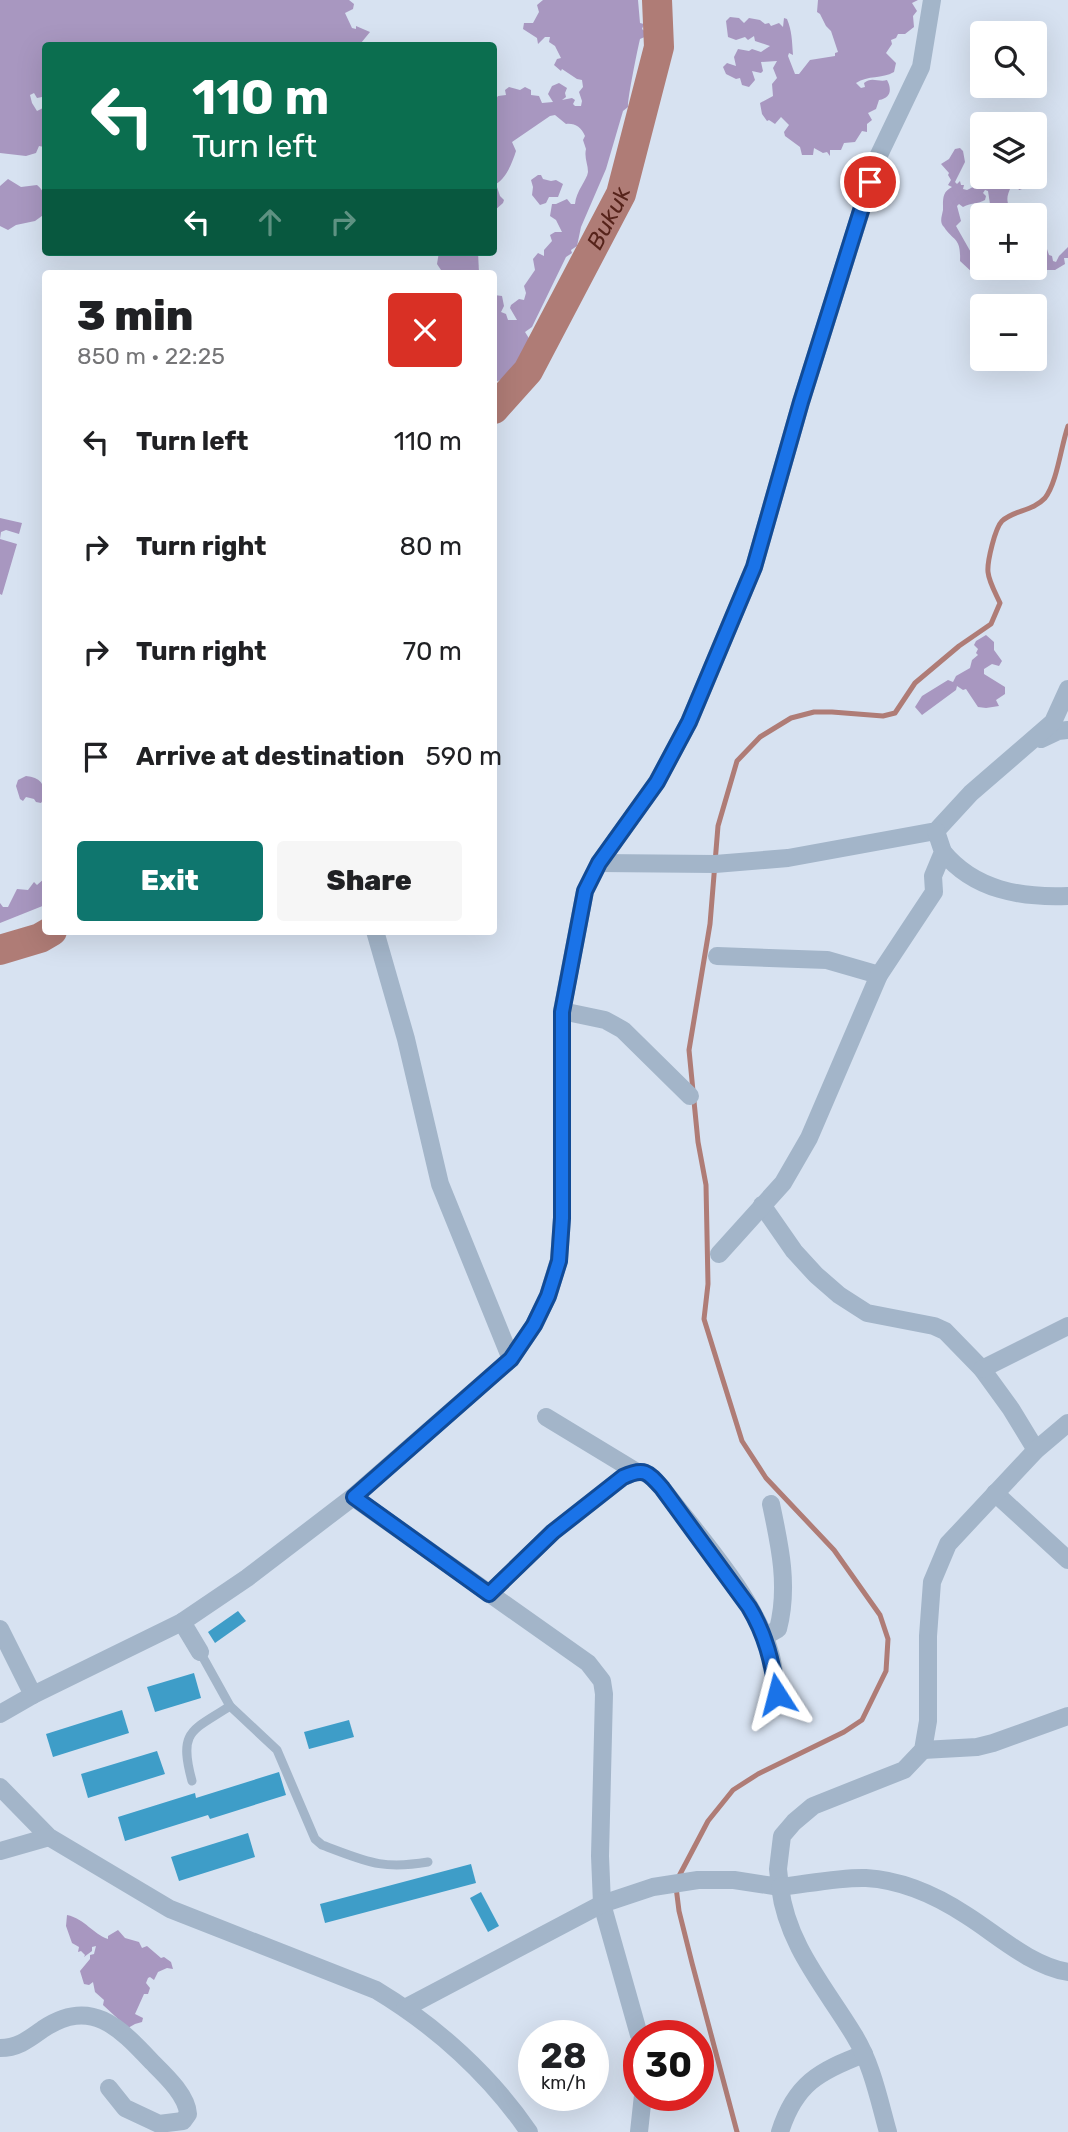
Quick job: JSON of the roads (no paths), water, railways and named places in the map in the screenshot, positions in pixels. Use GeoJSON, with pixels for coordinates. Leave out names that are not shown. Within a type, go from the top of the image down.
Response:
{"type":"FeatureCollection","features":[{"type":"Feature","properties":{"kind":"street"},"geometry":{"type":"LineString","coordinates":[[0,1714],[182,1622],[247,1578],[354,1497],[511,1359],[534,1325],[548,1296],[559,1261],[562,1218],[562,1012],[585,891],[599,863],[657,782],[689,722],[754,567],[801,402],[878,157],[921,67],[932,0]]}},
{"type":"Feature","properties":{"kind":"street"},"geometry":{"type":"LineString","coordinates":[[599,863],[715,864],[788,859],[936,831],[971,793],[1053,722],[1068,689]]}},
{"type":"Feature","properties":{"kind":"street"},"geometry":{"type":"LineString","coordinates":[[1031,743],[1058,731],[1068,730]]}},
{"type":"Feature","properties":{"kind":"street"},"geometry":{"type":"LineString","coordinates":[[936,831],[943,852],[954,866],[970,877],[1010,894],[1068,896]]}},
{"type":"Feature","properties":{"kind":"street"},"geometry":{"type":"LineString","coordinates":[[934,892],[933,876],[943,852]]}},
{"type":"Feature","properties":{"kind":"street"},"geometry":{"type":"LineString","coordinates":[[719,1254],[783,1183],[809,1138],[878,975],[934,892],[947,882],[970,877]]}},
{"type":"Feature","properties":{"kind":"street"},"geometry":{"type":"LineString","coordinates":[[376,935],[406,1039],[440,1184],[511,1359]]}},
{"type":"Feature","properties":{"kind":"street"},"geometry":{"type":"LineString","coordinates":[[717,956],[827,960],[878,975]]}},
{"type":"Feature","properties":{"kind":"street"},"geometry":{"type":"LineString","coordinates":[[562,1012],[605,1020],[622,1030],[690,1096]]}},
{"type":"Feature","properties":{"kind":"street"},"geometry":{"type":"LineString","coordinates":[[762,1205],[794,1251],[839,1295],[867,1313],[934,1326],[944,1331],[982,1369],[1036,1450]]}},
{"type":"Feature","properties":{"kind":"street"},"geometry":{"type":"LineString","coordinates":[[982,1369],[1068,1326]]}},
{"type":"Feature","properties":{"kind":"street"},"geometry":{"type":"LineString","coordinates":[[546,1417],[635,1471]]}},
{"type":"Feature","properties":{"kind":"street"},"geometry":{"type":"LineString","coordinates":[[888,2132],[864,2054],[809,1967],[783,1909],[778,1868],[782,1836],[813,1806],[904,1770],[923,1750],[928,1721],[928,1636],[932,1583],[948,1544],[1036,1450],[1068,1423]]}},
{"type":"Feature","properties":{"kind":"street"},"geometry":{"type":"LineString","coordinates":[[489,1594],[553,1532],[623,1477],[635,1471],[643,1471],[662,1488],[739,1591],[758,1622],[771,1657],[777,1694]]}},
{"type":"Feature","properties":{"kind":"street"},"geometry":{"type":"LineString","coordinates":[[995,1493],[1068,1560]]}},
{"type":"Feature","properties":{"kind":"street"},"geometry":{"type":"LineString","coordinates":[[354,1497],[588,1663],[602,1681],[602,1904],[635,2020]]}},
{"type":"Feature","properties":{"kind":"street"},"geometry":{"type":"LineString","coordinates":[[764,1637],[778,1629],[782,1614],[783,1558],[771,1504]]}},
{"type":"Feature","properties":{"kind":"street"},"geometry":{"type":"LineString","coordinates":[[182,1622],[200,1652]]}},
{"type":"Feature","properties":{"kind":"street"},"geometry":{"type":"LineString","coordinates":[[0,1629],[33,1695]]}},
{"type":"Feature","properties":{"kind":"street"},"geometry":{"type":"LineString","coordinates":[[923,1750],[993,1743],[1068,1716]]}},
{"type":"Feature","properties":{"kind":"street"},"geometry":{"type":"LineString","coordinates":[[0,1787],[49,1838],[170,1909],[376,1990],[405,2008],[468,2059],[512,2106],[529,2132]]}},
{"type":"Feature","properties":{"kind":"street"},"geometry":{"type":"LineString","coordinates":[[0,1851],[49,1838]]}},
{"type":"Feature","properties":{"kind":"street"},"geometry":{"type":"LineString","coordinates":[[405,2008],[602,1904],[653,1887],[698,1880],[734,1880],[780,1886],[865,1878],[906,1885],[964,1913],[1029,1957],[1068,1972]]}},
{"type":"Feature","properties":{"kind":"street"},"geometry":{"type":"LineString","coordinates":[[0,2048],[13,2048],[55,2021],[70,2016],[95,2017],[109,2022],[134,2043],[161,2071],[185,2102],[188,2113],[183,2120],[159,2124],[125,2108],[109,2088]]}},
{"type":"Feature","properties":{"kind":"street"},"geometry":{"type":"LineString","coordinates":[[780,2132],[787,2110],[812,2080],[834,2065],[864,2054]]}},
{"type":"Feature","properties":{"kind":"street"},"geometry":{"type":"LineString","coordinates":[[639,2132],[641,2111]]}},
{"type":"Feature","properties":{"kind":"lane"},"geometry":{"type":"LineString","coordinates":[[200,1652],[230,1706],[277,1750],[315,1839],[322,1845],[377,1865],[402,1866],[428,1862]]}},
{"type":"Feature","properties":{"kind":"lane"},"geometry":{"type":"LineString","coordinates":[[192,1781],[186,1759],[189,1735],[230,1706]]}},
{"type":"Feature","properties":{"kind":"waterway","name":"Bukuk"},"geometry":{"type":"LineString","coordinates":[[497,406],[528,371],[621,194],[659,47],[657,0]]}},
{"type":"Feature","properties":{"kind":"waterway"},"geometry":{"type":"LineString","coordinates":[[678,1878],[708,1821],[733,1790],[758,1774],[844,1732],[862,1720],[886,1671],[888,1639],[880,1615],[834,1550],[766,1478],[742,1441],[704,1319],[708,1284],[706,1185],[698,1142],[689,1050],[710,924],[718,826],[737,761],[760,737],[791,718],[814,712],[883,716],[895,713],[915,683],[959,646],[991,624],[1000,603],[988,572],[990,553],[997,531],[1007,517],[1035,506],[1045,498],[1056,474],[1068,426]]}},
{"type":"Feature","properties":{"kind":"waterway","name":"Bukuk"},"geometry":{"type":"LineString","coordinates":[[0,950],[45,935]]}},
{"type":"Feature","properties":{"kind":"waterway"},"geometry":{"type":"LineString","coordinates":[[676,1887],[679,1911],[737,2132]]}}]}
